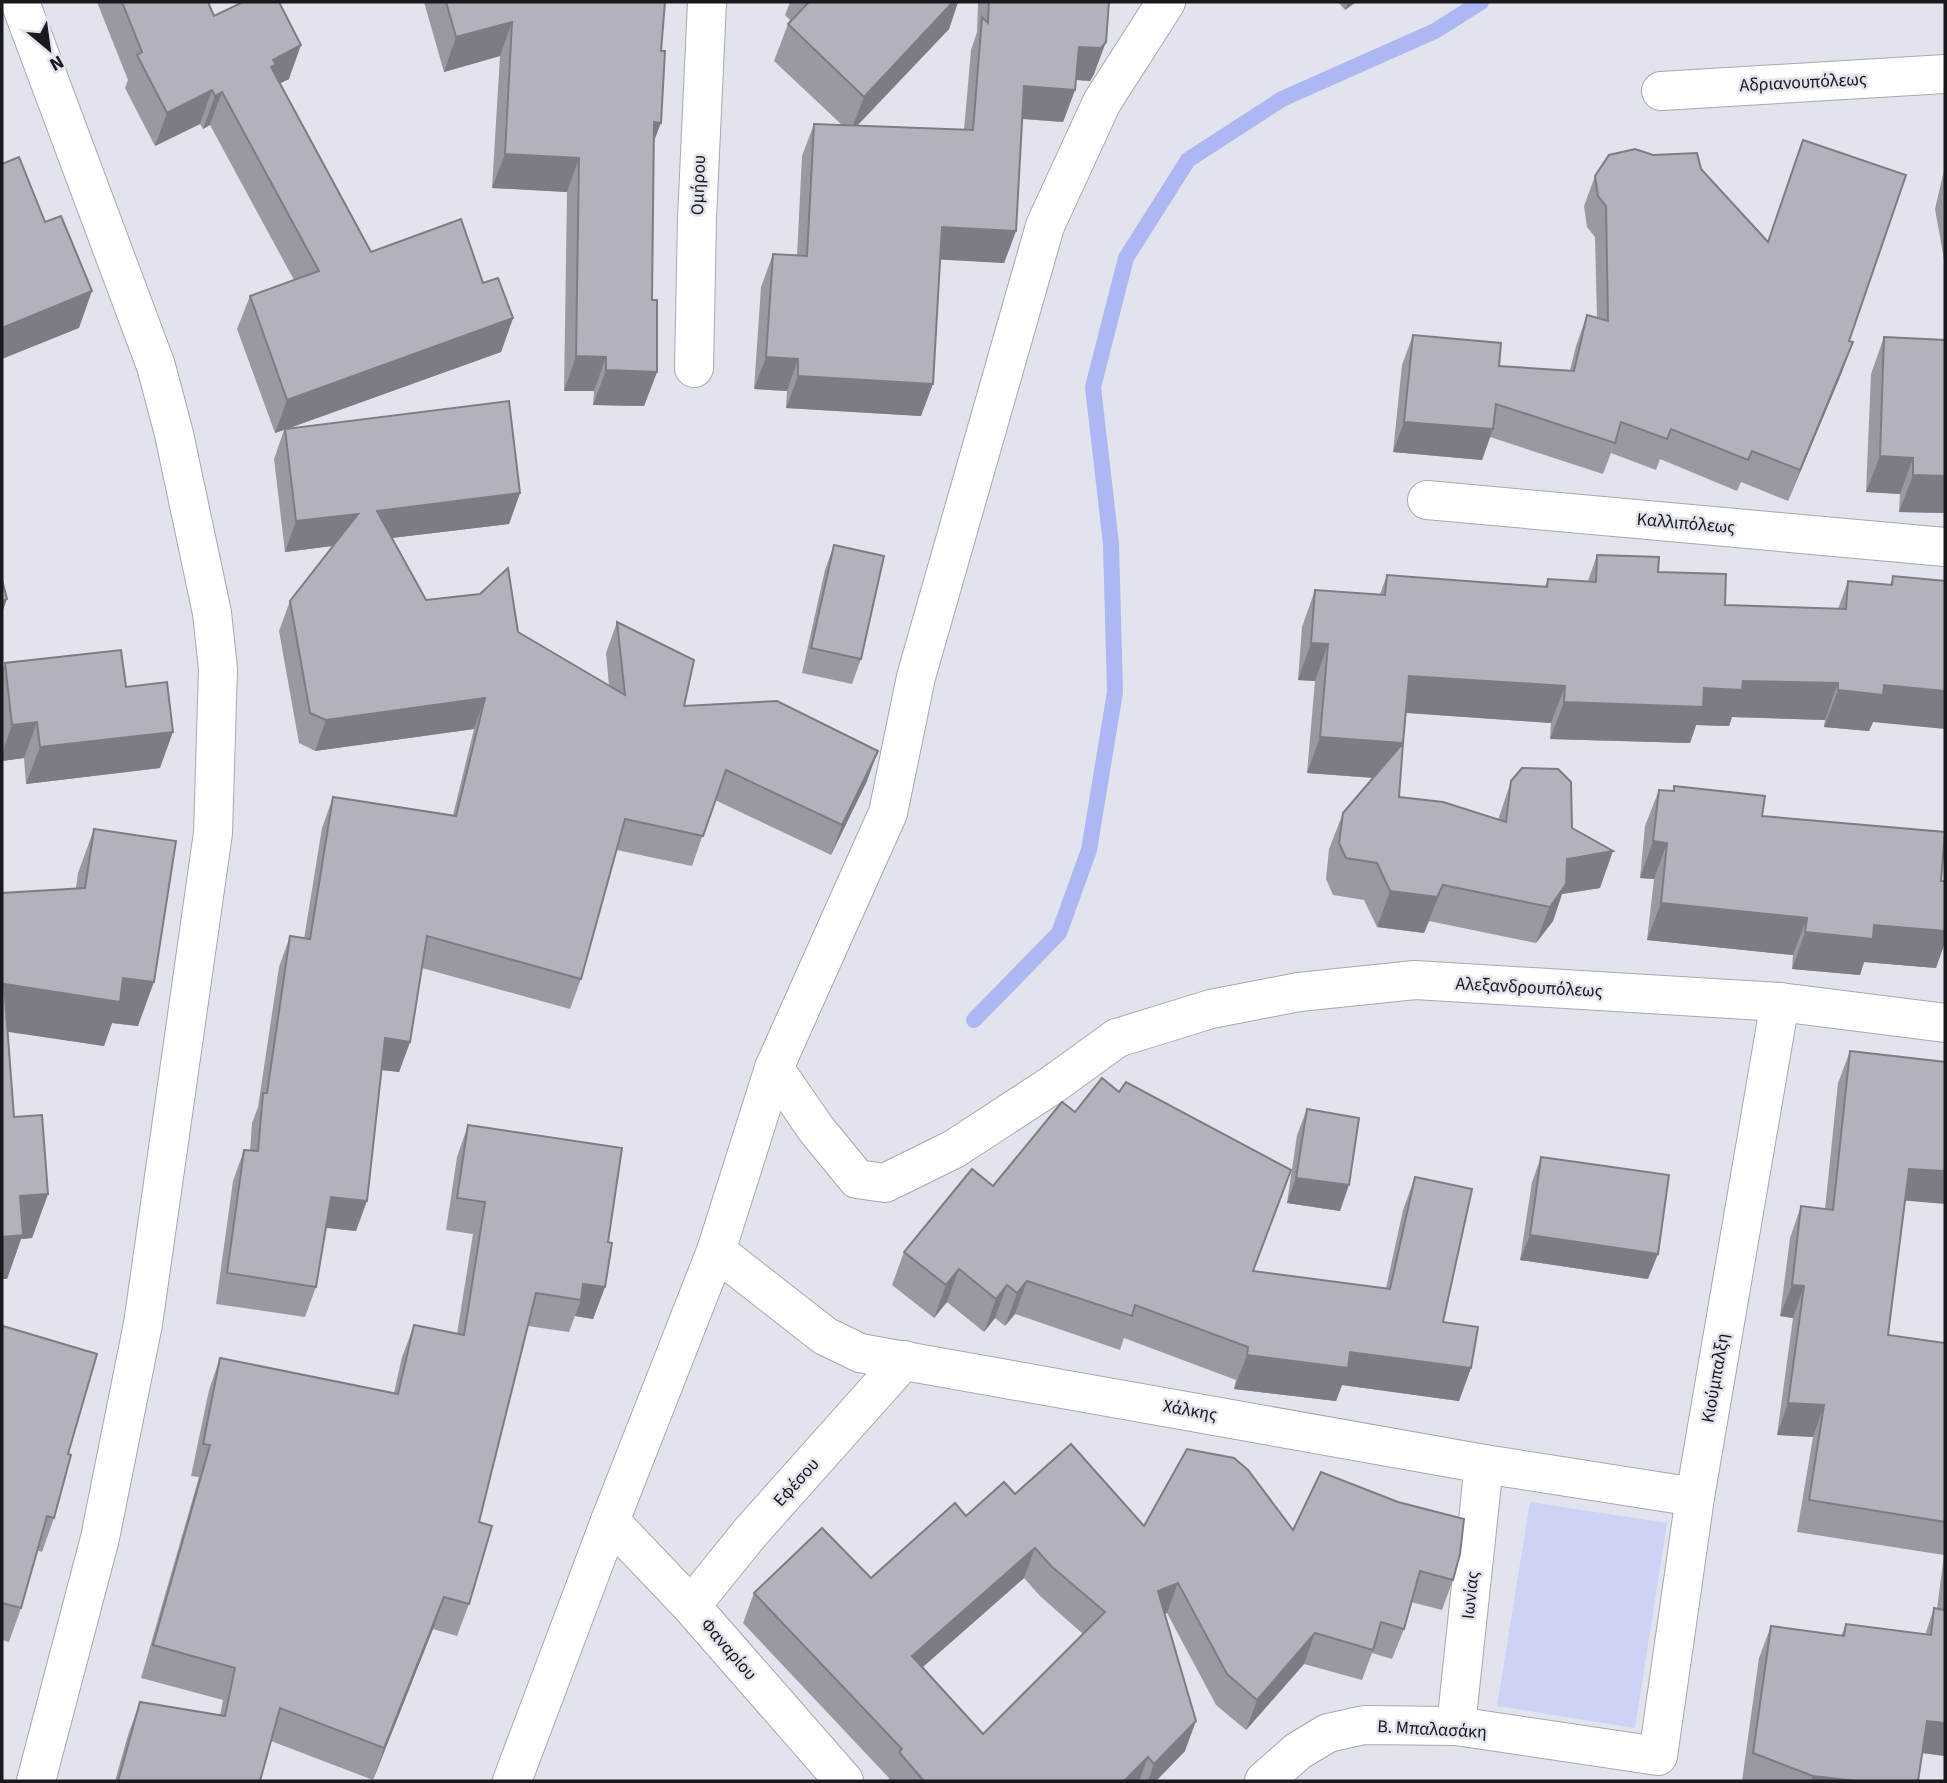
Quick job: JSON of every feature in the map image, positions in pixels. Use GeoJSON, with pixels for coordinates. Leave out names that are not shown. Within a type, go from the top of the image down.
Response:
{"type":"FeatureCollection","features":[{"type":"Feature","properties":{"kind":"street"},"geometry":{"type":"LineString","coordinates":[[20,2],[156,366],[174,434],[212,613],[218,669],[213,832],[143,1324],[100,1538],[36,1781]]}},
{"type":"Feature","properties":{"kind":"street","name":"Ομήρου"},"geometry":{"type":"LineString","coordinates":[[694,368],[706,2]]}},
{"type":"Feature","properties":{"kind":"street"},"geometry":{"type":"LineString","coordinates":[[512,1781],[716,1251],[774,1068],[888,813],[916,677],[1045,226],[1102,102],[1166,2]]}},
{"type":"Feature","properties":{"kind":"street","name":"Αδριανουπόλεως"},"geometry":{"type":"LineString","coordinates":[[1661,91],[1945,74]]}},
{"type":"Feature","properties":{"kind":"street","name":"Καλλιπόλεως"},"geometry":{"type":"LineString","coordinates":[[1427,500],[1945,547]]}},
{"type":"Feature","properties":{"kind":"street","name":"Αλεξανδρουπόλεως"},"geometry":{"type":"LineString","coordinates":[[774,1068],[816,1129],[857,1179],[885,1183],[954,1149],[1052,1085],[1117,1038],[1211,1009],[1298,992],[1415,980],[1780,1002],[1945,1023]]}},
{"type":"Feature","properties":{"kind":"street","name":"Κιούμπαλξη"},"geometry":{"type":"LineString","coordinates":[[1658,1756],[1695,1497],[1780,1002]]}},
{"type":"Feature","properties":{"kind":"street","name":"Χάλκης"},"geometry":{"type":"LineString","coordinates":[[716,1251],[825,1336],[860,1353],[1484,1464],[1695,1497]]}},
{"type":"Feature","properties":{"kind":"street","name":"Εφέσου"},"geometry":{"type":"LineString","coordinates":[[691,1606],[749,1534],[904,1360]]}},
{"type":"Feature","properties":{"kind":"street","name":"Ιωνίας"},"geometry":{"type":"LineString","coordinates":[[1456,1726],[1484,1464]]}},
{"type":"Feature","properties":{"kind":"street","name":"Φαναρίου"},"geometry":{"type":"LineString","coordinates":[[610,1521],[691,1606],[844,1781]]}},
{"type":"Feature","properties":{"kind":"street","name":"Β. Μπαλασάκη"},"geometry":{"type":"LineString","coordinates":[[1264,1781],[1298,1751],[1328,1733],[1364,1726],[1456,1726],[1658,1756]]}},
{"type":"Feature","properties":{"kind":"shaded area"},"geometry":{"type":"Polygon","coordinates":[[[1530,1502],[1667,1523],[1635,1728],[1497,1706],[1530,1502]]]}},
{"type":"Feature","properties":{"kind":"building"},"geometry":{"type":"Polygon","coordinates":[[[122,2],[208,2],[214,16],[243,2],[279,2],[301,45],[273,60],[276,65],[271,67],[371,252],[461,219],[483,283],[498,278],[513,318],[287,400],[250,296],[319,271],[222,92],[215,96],[212,90],[167,113],[137,55],[142,52],[122,2]]]}},
{"type":"Feature","properties":{"kind":"building"},"geometry":{"type":"Polygon","coordinates":[[[446,2],[665,2],[661,51],[665,51],[661,123],[654,122],[652,300],[657,300],[657,372],[606,370],[606,357],[576,356],[579,158],[505,154],[512,22],[456,37],[446,2]]]}},
{"type":"Feature","properties":{"kind":"building"},"geometry":{"type":"Polygon","coordinates":[[[809,2],[953,2],[864,97],[788,24],[809,2]]]}},
{"type":"Feature","properties":{"kind":"building"},"geometry":{"type":"Polygon","coordinates":[[[989,2],[1109,2],[1106,42],[1101,48],[1079,47],[1075,90],[1024,86],[1016,231],[942,227],[933,384],[798,376],[798,359],[766,357],[773,254],[807,256],[814,124],[973,130],[982,17],[988,23],[989,2]]]}},
{"type":"Feature","properties":{"kind":"building"},"geometry":{"type":"Polygon","coordinates":[[[1803,140],[1906,175],[1849,341],[1853,342],[1800,470],[1752,451],[1748,460],[1671,429],[1667,439],[1621,422],[1615,443],[1496,404],[1493,429],[1404,422],[1413,335],[1501,343],[1499,366],[1574,371],[1587,315],[1608,321],[1606,206],[1598,196],[1595,176],[1609,155],[1635,149],[1653,155],[1697,153],[1701,169],[1768,242],[1803,140]]]}},
{"type":"Feature","properties":{"kind":"building"},"geometry":{"type":"Polygon","coordinates":[[[19,157],[45,222],[61,216],[92,291],[2,328],[2,164],[19,157]]]}},
{"type":"Feature","properties":{"kind":"building"},"geometry":{"type":"Polygon","coordinates":[[[1884,337],[1945,340],[1945,476],[1913,475],[1913,458],[1880,456],[1884,337]]]}},
{"type":"Feature","properties":{"kind":"building"},"geometry":{"type":"Polygon","coordinates":[[[509,401],[520,493],[377,511],[426,600],[480,594],[508,568],[518,632],[625,695],[617,622],[694,660],[684,706],[777,701],[878,751],[842,825],[726,770],[703,836],[625,819],[581,979],[427,936],[410,1042],[385,1038],[367,1201],[331,1197],[316,1287],[227,1273],[244,1150],[258,1151],[263,1093],[267,1093],[290,936],[310,939],[333,797],[456,816],[485,698],[326,720],[310,713],[290,601],[358,514],[296,521],[285,429],[509,401]]]}},
{"type":"Feature","properties":{"kind":"building"},"geometry":{"type":"Polygon","coordinates":[[[834,545],[884,556],[861,659],[811,648],[834,545]]]}},
{"type":"Feature","properties":{"kind":"building"},"geometry":{"type":"Polygon","coordinates":[[[1597,555],[1659,557],[1658,572],[1726,574],[1725,605],[1846,609],[1848,581],[1892,585],[1893,576],[1945,581],[1945,691],[1884,685],[1883,695],[1838,690],[1838,683],[1743,681],[1742,690],[1704,688],[1703,707],[1564,702],[1565,686],[1409,676],[1403,743],[1320,737],[1328,644],[1311,643],[1315,590],[1385,595],[1387,575],[1547,587],[1548,579],[1596,582],[1597,555]]]}},
{"type":"Feature","properties":{"kind":"building"},"geometry":{"type":"Polygon","coordinates":[[[2,580],[7,599],[2,601],[2,580]]]}},
{"type":"Feature","properties":{"kind":"building"},"geometry":{"type":"Polygon","coordinates":[[[121,650],[126,687],[167,682],[173,732],[40,747],[37,722],[12,725],[5,663],[121,650]]]}},
{"type":"Feature","properties":{"kind":"building"},"geometry":{"type":"Polygon","coordinates":[[[1403,743],[1399,797],[1443,802],[1506,822],[1511,781],[1522,768],[1558,769],[1571,782],[1572,828],[1613,851],[1567,859],[1566,884],[1550,907],[1443,885],[1437,897],[1390,891],[1377,863],[1346,858],[1339,843],[1343,813],[1403,743]]]}},
{"type":"Feature","properties":{"kind":"building"},"geometry":{"type":"Polygon","coordinates":[[[1674,786],[1765,796],[1762,816],[1945,832],[1941,881],[1945,881],[1945,931],[1874,925],[1873,939],[1805,932],[1807,918],[1661,903],[1667,843],[1653,841],[1659,790],[1674,791],[1674,786]]]}},
{"type":"Feature","properties":{"kind":"building"},"geometry":{"type":"Polygon","coordinates":[[[94,829],[176,841],[154,982],[123,978],[120,1002],[4,984],[14,1117],[42,1115],[48,1194],[20,1196],[23,1235],[2,1237],[2,893],[85,888],[94,829]]]}},
{"type":"Feature","properties":{"kind":"building"},"geometry":{"type":"Polygon","coordinates":[[[1850,1051],[1945,1062],[1945,1171],[1909,1169],[1888,1335],[1945,1343],[1945,1522],[1809,1500],[1824,1405],[1788,1403],[1804,1286],[1792,1285],[1801,1206],[1833,1210],[1850,1051]]]}},
{"type":"Feature","properties":{"kind":"building"},"geometry":{"type":"Polygon","coordinates":[[[1102,1078],[1119,1092],[1126,1082],[1291,1170],[1253,1271],[1390,1289],[1415,1177],[1472,1189],[1443,1322],[1478,1327],[1471,1368],[1350,1352],[1348,1368],[1247,1355],[1248,1347],[1135,1305],[1132,1316],[1027,1281],[1017,1293],[1007,1285],[996,1299],[959,1269],[946,1285],[904,1252],[972,1169],[993,1186],[1062,1102],[1075,1112],[1102,1078]]]}},
{"type":"Feature","properties":{"kind":"building"},"geometry":{"type":"Polygon","coordinates":[[[1307,1109],[1359,1118],[1349,1185],[1296,1178],[1307,1109]]]}},
{"type":"Feature","properties":{"kind":"building"},"geometry":{"type":"Polygon","coordinates":[[[468,1125],[622,1148],[608,1242],[612,1243],[605,1287],[583,1284],[581,1300],[536,1293],[479,1522],[492,1526],[469,1604],[444,1597],[384,1748],[280,1708],[260,1781],[118,1781],[140,1702],[225,1716],[235,1668],[153,1645],[210,1445],[203,1444],[220,1358],[398,1394],[414,1325],[464,1335],[485,1202],[457,1198],[468,1125]]]}},
{"type":"Feature","properties":{"kind":"building"},"geometry":{"type":"Polygon","coordinates":[[[1541,1157],[1669,1175],[1658,1254],[1530,1235],[1541,1157]]]}},
{"type":"Feature","properties":{"kind":"building"},"geometry":{"type":"Polygon","coordinates":[[[3,1326],[97,1354],[68,1454],[71,1455],[54,1518],[47,1516],[21,1608],[2,1603],[3,1326]]]}},
{"type":"Feature","properties":{"kind":"building"},"geometry":{"type":"Polygon","coordinates":[[[1071,1444],[1144,1526],[1187,1449],[1234,1458],[1248,1470],[1293,1530],[1321,1472],[1398,1502],[1464,1519],[1460,1554],[1453,1580],[1420,1571],[1404,1629],[1381,1622],[1373,1650],[1315,1633],[1257,1700],[1227,1674],[1178,1583],[1158,1591],[1196,1721],[1154,1764],[1148,1757],[1124,1781],[924,1781],[899,1752],[902,1749],[754,1593],[822,1528],[871,1578],[955,1503],[966,1516],[1004,1482],[1015,1494],[1071,1444]],[[1035,1548],[912,1656],[983,1734],[1105,1612],[1051,1566],[1035,1548]]]}},
{"type":"Feature","properties":{"kind":"building"},"geometry":{"type":"Polygon","coordinates":[[[1945,1599],[1945,1723],[1927,1721],[1918,1781],[1856,1781],[1813,1776],[1753,1753],[1771,1626],[1844,1636],[1846,1624],[1931,1635],[1934,1608],[1944,1610],[1945,1599]]]}},
{"type":"Feature","properties":{"kind":"waterway"},"geometry":{"type":"LineString","coordinates":[[974,1020],[1059,933],[1089,850],[1115,692],[1111,544],[1093,387],[1126,258],[1188,160],[1282,99],[1435,31],[1481,2]]}}]}
